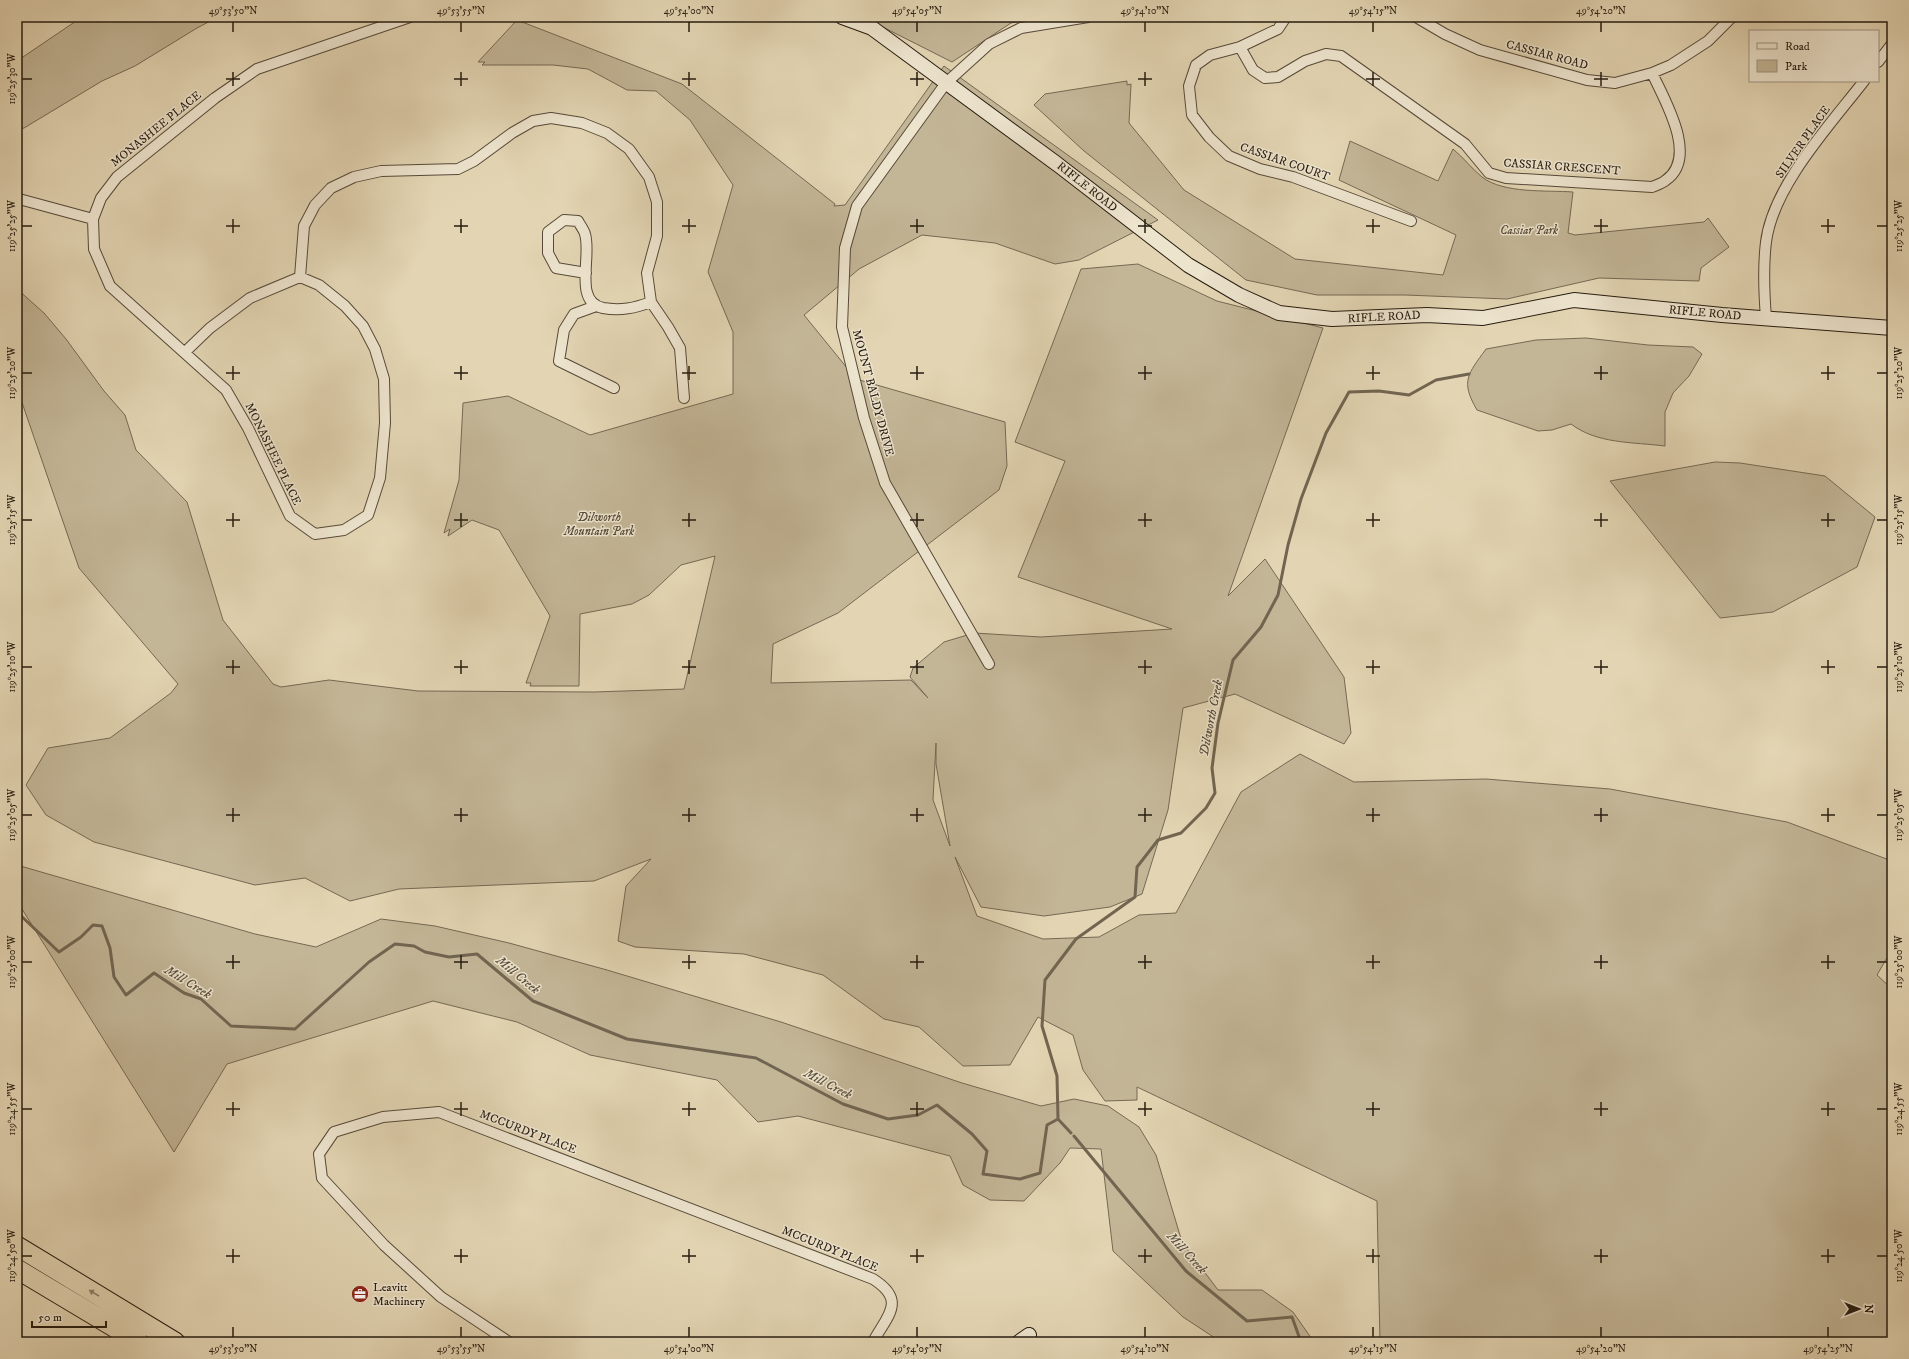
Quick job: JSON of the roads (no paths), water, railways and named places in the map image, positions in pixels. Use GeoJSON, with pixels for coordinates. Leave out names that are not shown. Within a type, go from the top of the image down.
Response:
{"type":"FeatureCollection","features":[{"type":"Feature","properties":{"kind":"highway"},"geometry":{"type":"LineString","coordinates":[[17,1246],[175,1342]]}},
{"type":"Feature","properties":{"kind":"highway"},"geometry":{"type":"LineString","coordinates":[[17,1269],[139,1342]]}},
{"type":"Feature","properties":{"kind":"street","name":"MONASHEE PLACE"},"geometry":{"type":"LineString","coordinates":[[300,277],[319,285],[345,306],[363,326],[375,349],[384,379],[385,423],[380,478],[368,515],[344,530],[314,534],[290,516],[248,428],[226,390],[110,286],[94,249],[93,219],[101,198],[117,177],[215,98],[257,69],[410,17]]}},
{"type":"Feature","properties":{"kind":"street","name":"RIFLE ROAD"},"geometry":{"type":"LineString","coordinates":[[842,17],[872,28],[1057,164],[1188,265],[1240,295],[1279,313],[1332,319],[1427,315],[1484,318],[1574,300],[1892,328]]}},
{"type":"Feature","properties":{"kind":"street"},"geometry":{"type":"LineString","coordinates":[[946,83],[989,44],[1021,28],[1088,17]]}},
{"type":"Feature","properties":{"kind":"street"},"geometry":{"type":"LineString","coordinates":[[1240,47],[1278,29],[1286,17]]}},
{"type":"Feature","properties":{"kind":"street","name":"CASSIAR ROAD"},"geometry":{"type":"LineString","coordinates":[[1416,17],[1445,34],[1480,50],[1587,80],[1615,83],[1652,73],[1670,65],[1708,41],[1732,17]]}},
{"type":"Feature","properties":{"kind":"street"},"geometry":{"type":"LineString","coordinates":[[1879,61],[1892,44]]}},
{"type":"Feature","properties":{"kind":"street","name":"CASSIAR CRESCENT"},"geometry":{"type":"LineString","coordinates":[[1240,47],[1253,70],[1265,78],[1278,76],[1305,61],[1326,54],[1341,56],[1465,144],[1489,173],[1506,178],[1652,187],[1667,180],[1676,168],[1681,148],[1679,131],[1652,73]]}},
{"type":"Feature","properties":{"kind":"street","name":"CASSIAR COURT"},"geometry":{"type":"LineString","coordinates":[[1240,47],[1210,55],[1196,65],[1189,86],[1192,115],[1209,137],[1230,156],[1260,169],[1293,177],[1411,221]]}},
{"type":"Feature","properties":{"kind":"street","name":"SILVER PLACE"},"geometry":{"type":"LineString","coordinates":[[1766,318],[1764,276],[1766,240],[1776,205],[1798,168],[1863,82]]}},
{"type":"Feature","properties":{"kind":"street","name":"MOUNT BALDY DRIVE"},"geometry":{"type":"LineString","coordinates":[[946,83],[856,206],[845,248],[842,327],[864,418],[885,483],[989,664]]}},
{"type":"Feature","properties":{"kind":"street"},"geometry":{"type":"LineString","coordinates":[[185,352],[210,328],[250,298],[300,277],[304,226],[314,205],[331,188],[354,177],[381,171],[458,169],[474,161],[512,133],[533,121],[552,118],[582,123],[607,133],[629,149],[649,177],[657,202],[657,236],[647,273],[651,302],[680,348],[684,398]]}},
{"type":"Feature","properties":{"kind":"street"},"geometry":{"type":"LineString","coordinates":[[18,199],[93,219]]}},
{"type":"Feature","properties":{"kind":"street"},"geometry":{"type":"LineString","coordinates":[[586,273],[556,268],[548,253],[548,232],[564,220],[578,221],[585,235],[587,295],[596,306]]}},
{"type":"Feature","properties":{"kind":"street"},"geometry":{"type":"LineString","coordinates":[[614,388],[559,361],[564,330],[574,314],[596,306],[613,310],[632,308],[651,302]]}},
{"type":"Feature","properties":{"kind":"street","name":"MCCURDY PLACE"},"geometry":{"type":"LineString","coordinates":[[509,1342],[441,1297],[384,1245],[322,1178],[319,1154],[334,1132],[383,1117],[439,1112],[873,1279],[887,1289],[891,1300],[892,1312],[873,1342]]}},
{"type":"Feature","properties":{"kind":"waterway","name":"Dilworth Creek"},"geometry":{"type":"LineString","coordinates":[[1058,1119],[1057,1076],[1042,1026],[1045,980],[1076,939],[1135,897],[1137,867],[1158,840],[1181,833],[1206,808],[1215,793],[1212,768],[1218,723],[1233,660],[1261,627],[1278,595],[1288,545],[1301,499],[1326,433],[1349,392],[1379,391],[1409,395],[1436,380],[1469,374]]}},
{"type":"Feature","properties":{"kind":"waterway","name":"Mill Creek"},"geometry":{"type":"LineString","coordinates":[[17,912],[59,952],[81,937],[93,925],[102,926],[110,948],[114,977],[126,995],[154,973],[184,993],[201,999],[231,1026],[295,1029],[369,962],[395,944],[414,946],[425,952],[449,957],[477,954],[533,1001],[627,1039],[756,1058],[843,1104],[888,1119],[918,1115],[937,1105],[972,1134],[987,1151],[983,1174],[1020,1179],[1040,1173],[1047,1125],[1058,1119],[1071,1133]]}},
{"type":"Feature","properties":{"kind":"waterway","name":"Mill Creek"},"geometry":{"type":"LineString","coordinates":[[1074,1136],[1186,1271],[1247,1321],[1292,1317],[1301,1342]]}},
{"type":"Feature","properties":{"kind":"place","name":"Leavitt Machinery"},"geometry":{"type":"Point","coordinates":[360,1294]}},
{"type":"Feature","properties":{"kind":"park label","name":"Cassiar Park"},"geometry":{"type":"Point","coordinates":[1529,230]}},
{"type":"Feature","properties":{"kind":"park label","name":"Dilworth Mountain Park"},"geometry":{"type":"Point","coordinates":[599,524]}}]}
